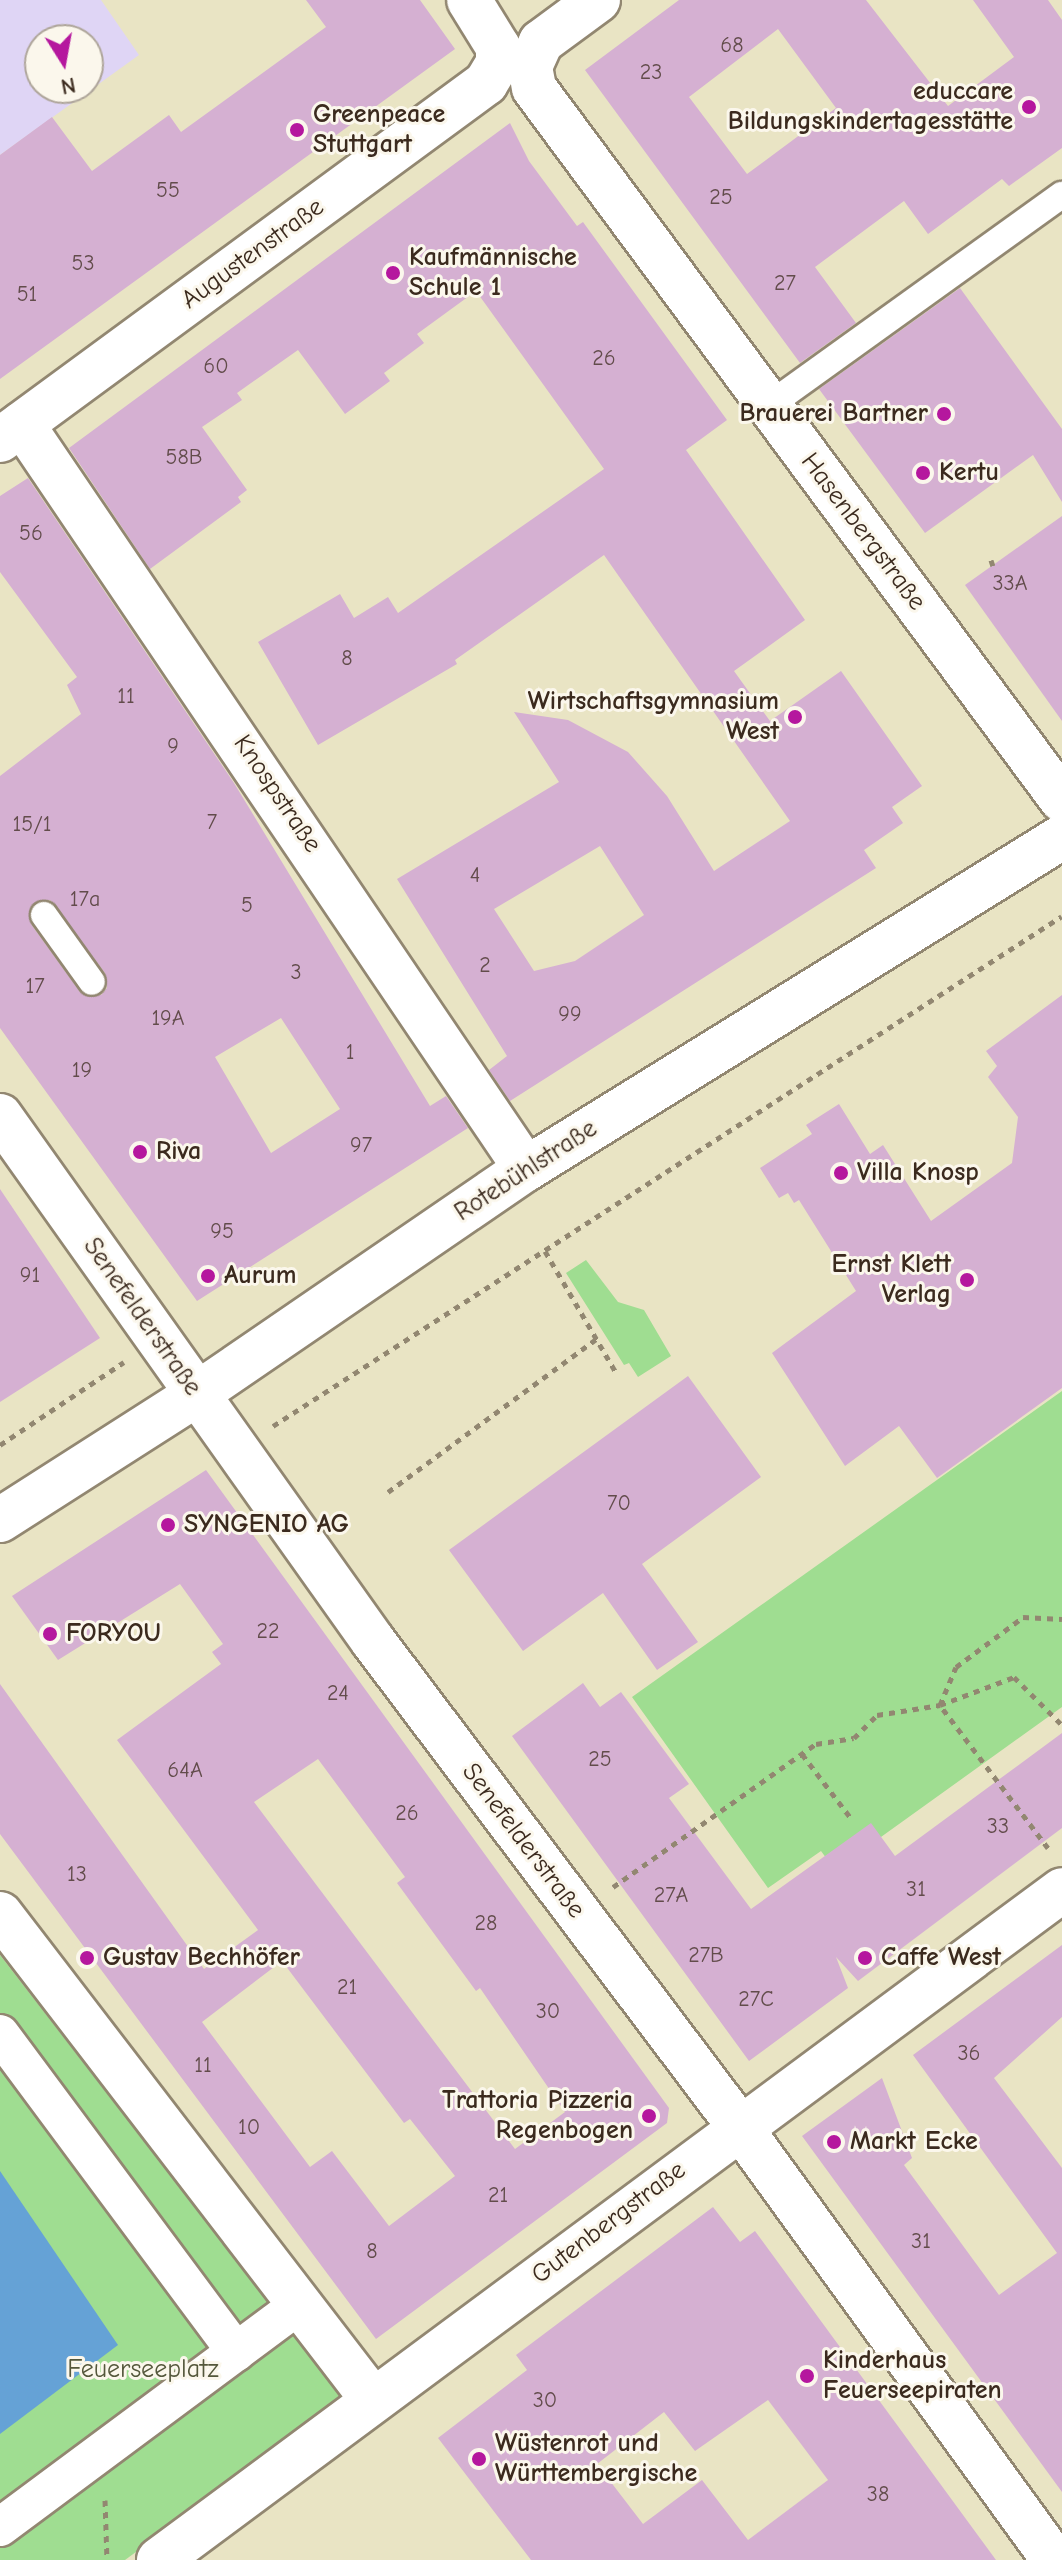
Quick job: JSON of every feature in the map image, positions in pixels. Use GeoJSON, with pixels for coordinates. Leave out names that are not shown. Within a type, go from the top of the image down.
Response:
{"type":"FeatureCollection","features":[{"type":"Feature","properties":{"kind":"street","name":"Hasenbergstraße"},"geometry":{"type":"LineString","coordinates":[[469,0],[514,65],[1062,800]]}},
{"type":"Feature","properties":{"kind":"street","name":"Augustenstraße"},"geometry":{"type":"LineString","coordinates":[[11,432],[514,65],[598,0]]}},
{"type":"Feature","properties":{"kind":"street","name":"Knospstraße"},"geometry":{"type":"LineString","coordinates":[[11,432],[526,1169]]}},
{"type":"Feature","properties":{"kind":"street","name":"Rotebühlstraße"},"geometry":{"type":"LineString","coordinates":[[0,1520],[197,1394],[526,1169],[1062,837]]}},
{"type":"Feature","properties":{"kind":"street","name":"Senefelderstraße"},"geometry":{"type":"LineString","coordinates":[[0,1116],[236,1450],[577,1913],[739,2126],[1054,2560]]}},
{"type":"Feature","properties":{"kind":"street","name":"Gutenbergstraße"},"geometry":{"type":"LineString","coordinates":[[159,2560],[739,2126],[1057,1872]]}},
{"type":"Feature","properties":{"kind":"street"},"geometry":{"type":"LineString","coordinates":[[0,1914],[373,2400]]}},
{"type":"Feature","properties":{"kind":"street"},"geometry":{"type":"LineString","coordinates":[[0,2034],[236,2352]]}},
{"type":"Feature","properties":{"kind":"street"},"geometry":{"type":"LineString","coordinates":[[0,2527],[298,2306]]}},
{"type":"Feature","properties":{"kind":"lane"},"geometry":{"type":"LineString","coordinates":[[768,406],[1062,195]]}},
{"type":"Feature","properties":{"kind":"lane"},"geometry":{"type":"LineString","coordinates":[[44,915],[59,954],[92,982]]}},
{"type":"Feature","properties":{"kind":"path"},"geometry":{"type":"LineString","coordinates":[[236,1450],[1062,916]]}},
{"type":"Feature","properties":{"kind":"path"},"geometry":{"type":"LineString","coordinates":[[545,1251],[615,1371]]}},
{"type":"Feature","properties":{"kind":"path"},"geometry":{"type":"LineString","coordinates":[[0,1445],[158,1339]]}},
{"type":"Feature","properties":{"kind":"path"},"geometry":{"type":"LineString","coordinates":[[388,1492],[596,1339]]}},
{"type":"Feature","properties":{"kind":"path"},"geometry":{"type":"LineString","coordinates":[[940,1705],[956,1667],[1023,1617],[1062,1619]]}},
{"type":"Feature","properties":{"kind":"path"},"geometry":{"type":"LineString","coordinates":[[577,1913],[816,1744],[854,1738],[877,1715],[940,1705],[1014,1677],[1062,1725]]}},
{"type":"Feature","properties":{"kind":"path"},"geometry":{"type":"LineString","coordinates":[[940,1705],[1057,1872]]}},
{"type":"Feature","properties":{"kind":"path"},"geometry":{"type":"LineString","coordinates":[[802,1754],[850,1817]]}},
{"type":"Feature","properties":{"kind":"path"},"geometry":{"type":"LineString","coordinates":[[103,2451],[107,2560]]}},
{"type":"Feature","properties":{"kind":"shaded area"},"geometry":{"type":"Polygon","coordinates":[[[0,0],[101,0],[139,55],[104,80],[104,24],[24,24],[24,104],[71,104],[0,155],[0,0]]]}},
{"type":"Feature","properties":{"kind":"green space"},"geometry":{"type":"Polygon","coordinates":[[[586,1260],[618,1302],[644,1310],[671,1356],[638,1377],[629,1363],[624,1365],[566,1273],[586,1260]]]}},
{"type":"Feature","properties":{"kind":"green space"},"geometry":{"type":"Polygon","coordinates":[[[1062,1391],[1062,1707],[835,1870],[821,1851],[768,1888],[632,1697],[1062,1391]]]}},
{"type":"Feature","properties":{"kind":"green space","name":"Feuerseeplatz"},"geometry":{"type":"Polygon","coordinates":[[[0,1955],[344,2399],[125,2560],[0,2560],[0,1955]]]}},
{"type":"Feature","properties":{"kind":"water"},"geometry":{"type":"Polygon","coordinates":[[[0,2171],[118,2345],[0,2434],[0,2171]]]}},
{"type":"Feature","properties":{"kind":"building"},"geometry":{"type":"Polygon","coordinates":[[[306,0],[420,0],[455,49],[0,379],[0,155],[52,117],[92,171],[169,115],[181,132],[326,27],[306,0]]]}},
{"type":"Feature","properties":{"kind":"building"},"geometry":{"type":"Polygon","coordinates":[[[679,0],[866,0],[948,106],[1014,57],[973,0],[1048,0],[1062,20],[1062,148],[1009,186],[1002,179],[928,234],[904,201],[815,267],[856,323],[800,363],[585,70],[679,0]],[[778,29],[689,97],[747,174],[836,108],[778,29]]]}},
{"type":"Feature","properties":{"kind":"building"},"geometry":{"type":"Polygon","coordinates":[[[510,123],[529,161],[577,226],[583,222],[727,420],[686,450],[805,620],[734,671],[770,721],[841,671],[922,786],[892,807],[903,823],[864,850],[876,868],[510,1101],[489,1070],[507,1056],[397,879],[559,782],[514,712],[568,720],[628,752],[667,796],[714,871],[790,821],[604,555],[455,660],[457,664],[318,745],[258,642],[340,594],[354,618],[388,597],[398,613],[604,469],[476,291],[417,334],[424,343],[384,373],[390,381],[345,414],[298,350],[237,393],[242,400],[202,427],[247,490],[238,497],[241,502],[150,569],[69,448],[510,123]],[[600,846],[494,909],[534,971],[575,961],[644,915],[600,846]]]}},
{"type":"Feature","properties":{"kind":"building","name":"Brauerei Bartner"},"geometry":{"type":"Polygon","coordinates":[[[960,288],[1062,429],[1062,502],[1033,455],[925,533],[819,389],[960,288]]]}},
{"type":"Feature","properties":{"kind":"building"},"geometry":{"type":"Polygon","coordinates":[[[28,478],[234,783],[430,1106],[446,1096],[468,1128],[197,1301],[0,1028],[0,776],[81,714],[67,685],[77,677],[0,572],[0,496],[28,478]],[[50,900],[34,903],[31,924],[80,992],[101,995],[107,988],[105,973],[50,900]],[[281,1018],[215,1057],[271,1153],[340,1109],[281,1018]]]}},
{"type":"Feature","properties":{"kind":"building"},"geometry":{"type":"Polygon","coordinates":[[[1062,516],[1062,721],[965,585],[1062,516]]]}},
{"type":"Feature","properties":{"kind":"building","name":"Ernst Klett Verlag"},"geometry":{"type":"Polygon","coordinates":[[[1062,995],[1062,1388],[937,1478],[899,1426],[845,1466],[772,1353],[856,1291],[799,1200],[794,1203],[788,1193],[779,1198],[760,1168],[812,1134],[806,1125],[839,1104],[870,1154],[883,1145],[931,1221],[1012,1163],[1018,1117],[988,1077],[997,1066],[986,1051],[1062,995]]]}},
{"type":"Feature","properties":{"kind":"building"},"geometry":{"type":"Polygon","coordinates":[[[0,1189],[100,1338],[0,1402],[0,1189]]]}},
{"type":"Feature","properties":{"kind":"building"},"geometry":{"type":"Polygon","coordinates":[[[688,1376],[761,1477],[642,1564],[698,1642],[657,1670],[603,1593],[523,1651],[449,1550],[688,1376]]]}},
{"type":"Feature","properties":{"kind":"building"},"geometry":{"type":"Polygon","coordinates":[[[206,1470],[669,2108],[667,2123],[376,2339],[0,1834],[0,1684],[204,1969],[258,1930],[117,1740],[221,1664],[212,1652],[223,1644],[180,1584],[58,1660],[12,1596],[206,1470]],[[318,1759],[254,1802],[515,2149],[565,2112],[480,1988],[476,1991],[397,1883],[405,1877],[318,1759]],[[282,1961],[202,2022],[310,2167],[332,2151],[389,2226],[455,2176],[410,2119],[404,2123],[282,1961]]]}},
{"type":"Feature","properties":{"kind":"building"},"geometry":{"type":"Polygon","coordinates":[[[583,1683],[600,1707],[621,1692],[689,1784],[669,1798],[751,1909],[871,1823],[895,1856],[1062,1733],[1062,1828],[858,1981],[836,1957],[848,1988],[749,2061],[512,1736],[583,1683]]]}},
{"type":"Feature","properties":{"kind":"building"},"geometry":{"type":"Polygon","coordinates":[[[1062,1945],[1062,2017],[994,2078],[1062,2168],[1062,2492],[802,2136],[882,2078],[912,2158],[904,2165],[999,2295],[1057,2253],[913,2055],[1062,1945]]]}},
{"type":"Feature","properties":{"kind":"building"},"geometry":{"type":"Polygon","coordinates":[[[713,2207],[740,2242],[755,2231],[996,2560],[531,2560],[438,2438],[527,2370],[516,2355],[713,2207]],[[768,2400],[695,2451],[664,2412],[597,2464],[643,2524],[702,2480],[748,2540],[828,2480],[768,2400]]]}},
{"type":"Feature","properties":{"kind":"place","name":"educcare Bildungskindertagesstätte"},"geometry":{"type":"Point","coordinates":[1029,107]}},
{"type":"Feature","properties":{"kind":"place","name":"Greenpeace Stuttgart"},"geometry":{"type":"Point","coordinates":[297,130]}},
{"type":"Feature","properties":{"kind":"place","name":"Kaufmännische Schule 1"},"geometry":{"type":"Point","coordinates":[393,273]}},
{"type":"Feature","properties":{"kind":"place","name":"Brauerei Bartner"},"geometry":{"type":"Point","coordinates":[944,414]}},
{"type":"Feature","properties":{"kind":"place","name":"Kertu"},"geometry":{"type":"Point","coordinates":[923,473]}},
{"type":"Feature","properties":{"kind":"place","name":"Wirtschaftsgymnasium West"},"geometry":{"type":"Point","coordinates":[795,717]}},
{"type":"Feature","properties":{"kind":"place","name":"Riva"},"geometry":{"type":"Point","coordinates":[140,1152]}},
{"type":"Feature","properties":{"kind":"place","name":"Villa Knosp"},"geometry":{"type":"Point","coordinates":[841,1173]}},
{"type":"Feature","properties":{"kind":"place","name":"Aurum"},"geometry":{"type":"Point","coordinates":[208,1276]}},
{"type":"Feature","properties":{"kind":"place","name":"Ernst Klett Verlag"},"geometry":{"type":"Point","coordinates":[967,1280]}},
{"type":"Feature","properties":{"kind":"place","name":"SYNGENIO AG"},"geometry":{"type":"Point","coordinates":[168,1525]}},
{"type":"Feature","properties":{"kind":"place","name":"FORYOU"},"geometry":{"type":"Point","coordinates":[50,1634]}},
{"type":"Feature","properties":{"kind":"place","name":"Gustav Bechhöfer"},"geometry":{"type":"Point","coordinates":[87,1958]}},
{"type":"Feature","properties":{"kind":"place","name":"Caffe West"},"geometry":{"type":"Point","coordinates":[865,1958]}},
{"type":"Feature","properties":{"kind":"place","name":"Trattoria Pizzeria Regenbogen"},"geometry":{"type":"Point","coordinates":[649,2116]}},
{"type":"Feature","properties":{"kind":"place","name":"Markt Ecke"},"geometry":{"type":"Point","coordinates":[834,2142]}},
{"type":"Feature","properties":{"kind":"place","name":"Kinderhaus Feuerseepiraten"},"geometry":{"type":"Point","coordinates":[807,2376]}},
{"type":"Feature","properties":{"kind":"place","name":"Wüstenrot und Württembergische"},"geometry":{"type":"Point","coordinates":[479,2459]}}]}
